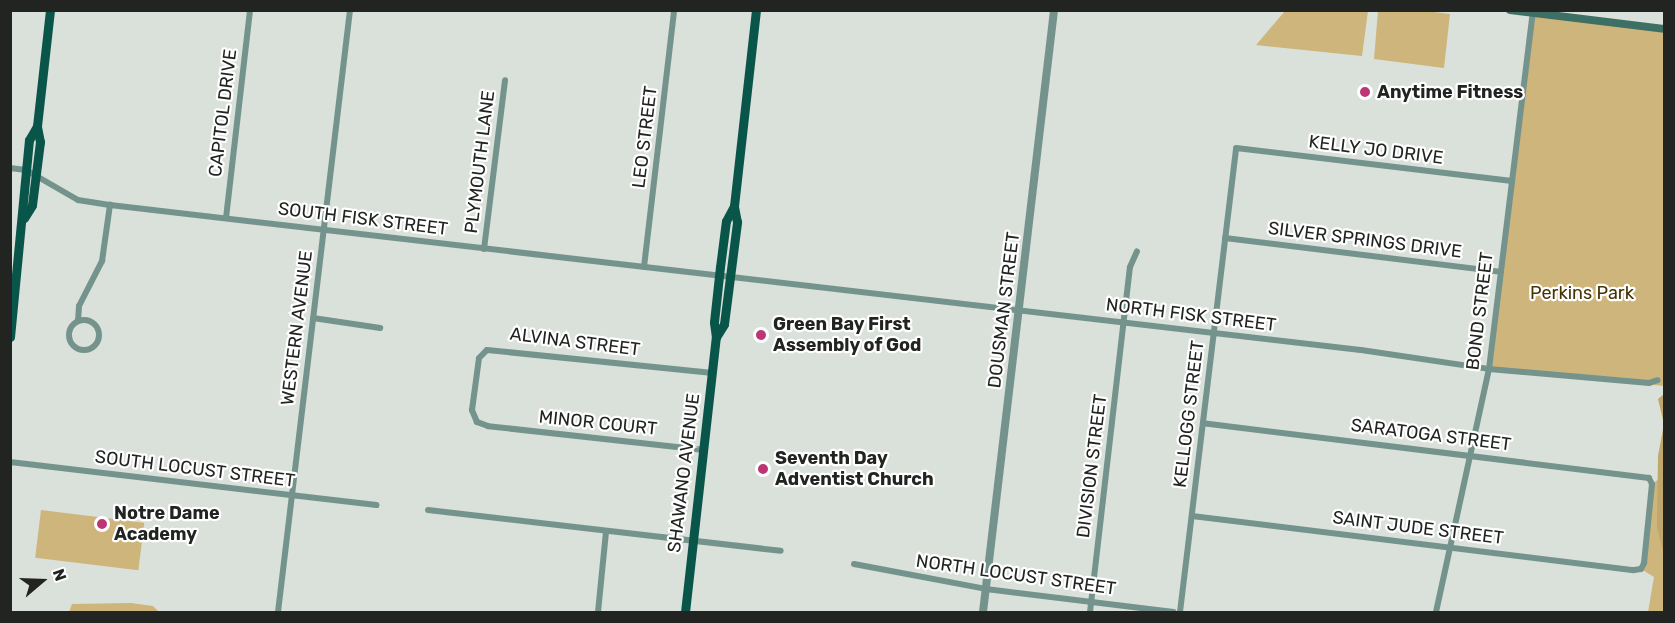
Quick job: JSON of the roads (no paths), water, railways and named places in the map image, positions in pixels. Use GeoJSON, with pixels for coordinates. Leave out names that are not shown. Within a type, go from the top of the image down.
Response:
{"type":"FeatureCollection","features":[{"type":"Feature","properties":{"kind":"main road"},"geometry":{"type":"LineString","coordinates":[[24,218],[32,205],[36,176],[40,142],[37,126],[50,10]]}},
{"type":"Feature","properties":{"kind":"main road","name":"SHAWANO AVENUE"},"geometry":{"type":"LineString","coordinates":[[716,337],[724,324],[737,222],[734,206],[756,10]]}},
{"type":"Feature","properties":{"kind":"main road"},"geometry":{"type":"LineString","coordinates":[[1510,10],[1665,29]]}},
{"type":"Feature","properties":{"kind":"main road"},"geometry":{"type":"LineString","coordinates":[[10,337],[24,218],[22,203],[29,140],[37,126]]}},
{"type":"Feature","properties":{"kind":"main road","name":"SHAWANO AVENUE"},"geometry":{"type":"LineString","coordinates":[[685,612],[713,373],[716,337],[714,322],[719,276],[726,221],[734,206]]}},
{"type":"Feature","properties":{"kind":"street","name":"CAPITOL DRIVE"},"geometry":{"type":"LineString","coordinates":[[226,218],[250,10]]}},
{"type":"Feature","properties":{"kind":"street","name":"WESTERN AVENUE"},"geometry":{"type":"LineString","coordinates":[[278,612],[351,10]]}},
{"type":"Feature","properties":{"kind":"street","name":"LEO STREET"},"geometry":{"type":"LineString","coordinates":[[644,267],[674,10]]}},
{"type":"Feature","properties":{"kind":"street","name":"DOUSMAN STREET"},"geometry":{"type":"LineString","coordinates":[[983,612],[1054,10]]}},
{"type":"Feature","properties":{"kind":"street","name":"BOND STREET"},"geometry":{"type":"LineString","coordinates":[[1436,612],[1489,369],[1533,12]]}},
{"type":"Feature","properties":{"kind":"street","name":"PLYMOUTH LANE"},"geometry":{"type":"LineString","coordinates":[[484,249],[505,80]]}},
{"type":"Feature","properties":{"kind":"street","name":"KELLY JO DRIVE"},"geometry":{"type":"LineString","coordinates":[[1236,148],[1512,182]]}},
{"type":"Feature","properties":{"kind":"street","name":"KELLOGG STREET"},"geometry":{"type":"LineString","coordinates":[[1180,612],[1236,148]]}},
{"type":"Feature","properties":{"kind":"street","name":"SOUTH FISK STREET"},"geometry":{"type":"LineString","coordinates":[[10,168],[26,170],[78,200],[110,205],[719,276]]}},
{"type":"Feature","properties":{"kind":"street"},"geometry":{"type":"LineString","coordinates":[[78,318],[89,320],[97,327],[98,342],[90,349],[81,350],[70,341],[69,332],[78,318],[82,297],[102,261],[110,205]]}},
{"type":"Feature","properties":{"kind":"street","name":"SILVER SPRINGS DRIVE"},"geometry":{"type":"LineString","coordinates":[[1225,238],[1501,272]]}},
{"type":"Feature","properties":{"kind":"street","name":"DIVISION STREET"},"geometry":{"type":"LineString","coordinates":[[1090,612],[1130,267],[1137,251]]}},
{"type":"Feature","properties":{"kind":"street","name":"NORTH FISK STREET"},"geometry":{"type":"LineString","coordinates":[[719,276],[1124,322],[1489,369],[1649,383],[1658,380]]}},
{"type":"Feature","properties":{"kind":"street"},"geometry":{"type":"LineString","coordinates":[[313,318],[380,328]]}},
{"type":"Feature","properties":{"kind":"street","name":"ALVINA STREET"},"geometry":{"type":"LineString","coordinates":[[488,426],[477,422],[472,410],[479,357],[487,350],[713,373]]}},
{"type":"Feature","properties":{"kind":"street","name":"SARATOGA STREET"},"geometry":{"type":"LineString","coordinates":[[1203,423],[1471,454],[1649,478],[1652,484],[1641,569]]}},
{"type":"Feature","properties":{"kind":"street","name":"MINOR COURT"},"geometry":{"type":"LineString","coordinates":[[488,426],[704,450]]}},
{"type":"Feature","properties":{"kind":"street","name":"SOUTH LOCUST STREET"},"geometry":{"type":"LineString","coordinates":[[10,462],[376,506]]}},
{"type":"Feature","properties":{"kind":"street"},"geometry":{"type":"LineString","coordinates":[[428,510],[693,543],[781,551]]}},
{"type":"Feature","properties":{"kind":"street","name":"SAINT JUDE STREET"},"geometry":{"type":"LineString","coordinates":[[1192,516],[1641,569]]}},
{"type":"Feature","properties":{"kind":"street"},"geometry":{"type":"LineString","coordinates":[[598,612],[606,532]]}},
{"type":"Feature","properties":{"kind":"street","name":"NORTH LOCUST STREET"},"geometry":{"type":"LineString","coordinates":[[854,564],[986,589],[1174,612]]}},
{"type":"Feature","properties":{"kind":"place","name":"Anytime Fitness"},"geometry":{"type":"Point","coordinates":[1365,92]}},
{"type":"Feature","properties":{"kind":"place","name":"Green Bay First Assembly of God"},"geometry":{"type":"Point","coordinates":[761,335]}},
{"type":"Feature","properties":{"kind":"place","name":"Seventh Day Adventist Church"},"geometry":{"type":"Point","coordinates":[763,469]}},
{"type":"Feature","properties":{"kind":"place","name":"Notre Dame Academy"},"geometry":{"type":"Point","coordinates":[102,524]}},
{"type":"Feature","properties":{"kind":"park label","name":"Perkins Park"},"geometry":{"type":"Point","coordinates":[1582,293]}}]}
